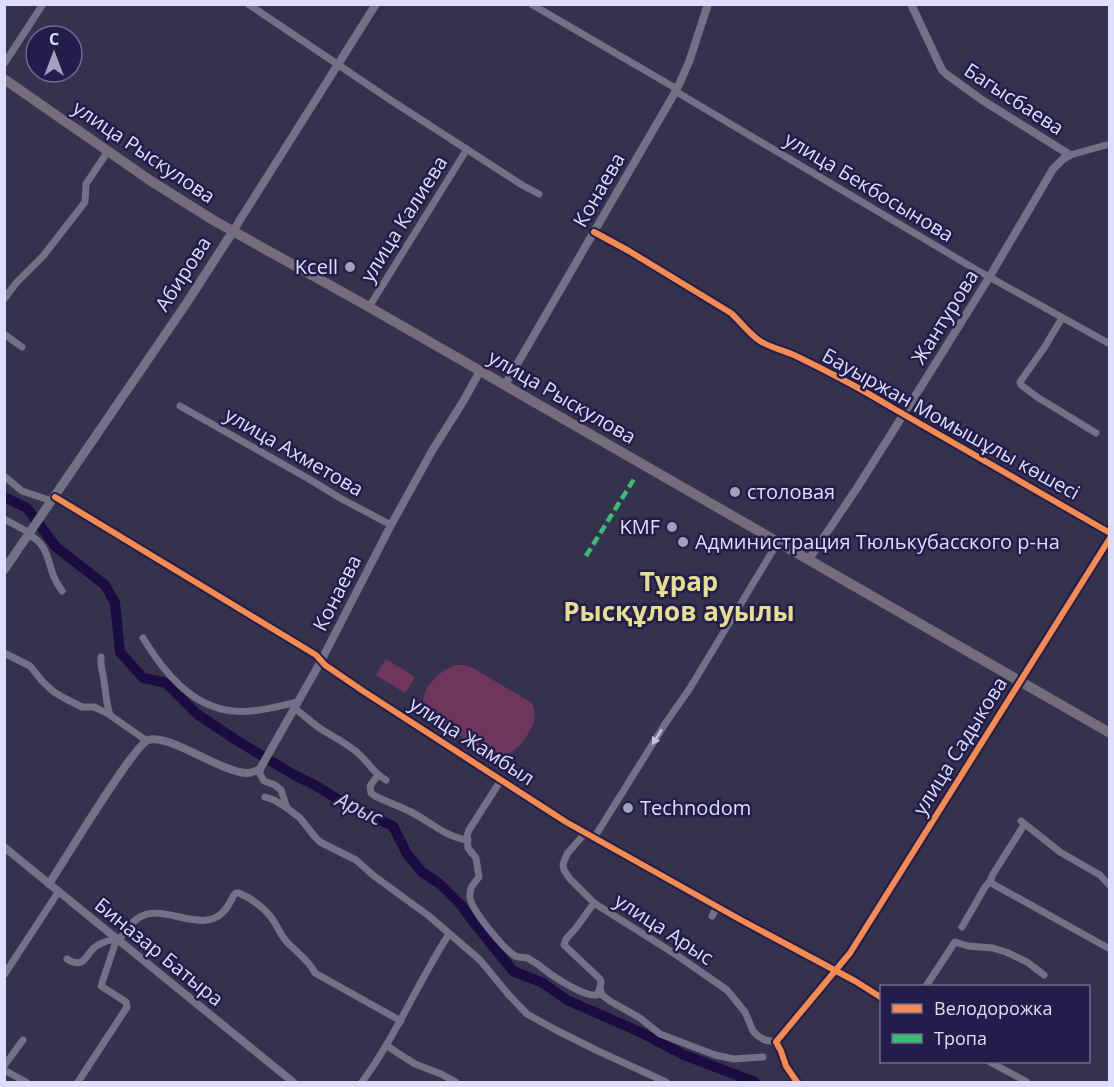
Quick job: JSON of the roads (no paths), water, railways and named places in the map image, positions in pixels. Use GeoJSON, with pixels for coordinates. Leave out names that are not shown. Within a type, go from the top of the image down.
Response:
{"type":"FeatureCollection","features":[{"type":"Feature","properties":{"kind":"main road","name":"улица Рыскулова"},"geometry":{"type":"LineString","coordinates":[[4,79],[152,181],[233,231],[1110,733]]}},
{"type":"Feature","properties":{"kind":"main road","name":"Абирова"},"geometry":{"type":"LineString","coordinates":[[31,532],[233,231]]}},
{"type":"Feature","properties":{"kind":"main road"},"geometry":{"type":"LineString","coordinates":[[4,570],[31,532]]}},
{"type":"Feature","properties":{"kind":"street"},"geometry":{"type":"LineString","coordinates":[[4,64],[43,4]]}},
{"type":"Feature","properties":{"kind":"street"},"geometry":{"type":"LineString","coordinates":[[248,4],[337,65],[539,194]]}},
{"type":"Feature","properties":{"kind":"street","name":"Абирова"},"geometry":{"type":"LineString","coordinates":[[233,231],[376,4]]}},
{"type":"Feature","properties":{"kind":"street","name":"улица Бекбосынова"},"geometry":{"type":"LineString","coordinates":[[531,4],[887,217],[1110,344]]}},
{"type":"Feature","properties":{"kind":"street","name":"Конаева"},"geometry":{"type":"LineString","coordinates":[[505,385],[676,90],[690,62],[708,4]]}},
{"type":"Feature","properties":{"kind":"street","name":"Багысбаева"},"geometry":{"type":"LineString","coordinates":[[911,4],[945,74],[1070,155]]}},
{"type":"Feature","properties":{"kind":"street"},"geometry":{"type":"LineString","coordinates":[[1070,155],[1110,144]]}},
{"type":"Feature","properties":{"kind":"street","name":"улица Калиева"},"geometry":{"type":"LineString","coordinates":[[369,307],[467,149]]}},
{"type":"Feature","properties":{"kind":"street"},"geometry":{"type":"LineString","coordinates":[[4,299],[17,282],[44,255],[85,202],[86,184],[108,151]]}},
{"type":"Feature","properties":{"kind":"street","name":"Жантурова"},"geometry":{"type":"LineString","coordinates":[[809,559],[904,414],[1053,169],[1062,159],[1070,155]]}},
{"type":"Feature","properties":{"kind":"street","name":"Бауыржан Момышұлы көшесі"},"geometry":{"type":"LineString","coordinates":[[594,232],[731,313],[764,343],[833,374],[1110,533]]}},
{"type":"Feature","properties":{"kind":"street"},"geometry":{"type":"LineString","coordinates":[[1062,318],[1020,382],[1037,397],[1096,433]]}},
{"type":"Feature","properties":{"kind":"street"},"geometry":{"type":"LineString","coordinates":[[4,334],[22,347]]}},
{"type":"Feature","properties":{"kind":"street","name":"Конаева"},"geometry":{"type":"LineString","coordinates":[[260,769],[321,661],[391,525],[480,371]]}},
{"type":"Feature","properties":{"kind":"street","name":"улица Ахметова"},"geometry":{"type":"LineString","coordinates":[[180,406],[391,525]]}},
{"type":"Feature","properties":{"kind":"street","name":"улица Жамбыл"},"geometry":{"type":"LineString","coordinates":[[4,476],[22,491],[53,500],[266,624],[316,655],[325,665],[363,691],[585,833],[880,997]]}},
{"type":"Feature","properties":{"kind":"street"},"geometry":{"type":"LineString","coordinates":[[4,519],[31,532],[37,538],[62,591]]}},
{"type":"Feature","properties":{"kind":"street","name":"улица Садыкова"},"geometry":{"type":"LineString","coordinates":[[835,970],[850,953],[1110,538]]}},
{"type":"Feature","properties":{"kind":"street"},"geometry":{"type":"LineString","coordinates":[[594,838],[690,688],[778,542]]}},
{"type":"Feature","properties":{"kind":"street"},"geometry":{"type":"LineString","coordinates":[[143,638],[166,671],[187,692],[204,703],[232,711],[295,705],[318,727],[360,754],[378,776],[386,780]]}},
{"type":"Feature","properties":{"kind":"street"},"geometry":{"type":"LineString","coordinates":[[4,653],[30,666],[54,692],[82,707],[94,707],[110,715],[147,741]]}},
{"type":"Feature","properties":{"kind":"street"},"geometry":{"type":"LineString","coordinates":[[101,657],[101,669],[110,715]]}},
{"type":"Feature","properties":{"kind":"street"},"geometry":{"type":"LineString","coordinates":[[97,709],[99,702],[106,699]]}},
{"type":"Feature","properties":{"kind":"street"},"geometry":{"type":"LineString","coordinates":[[49,884],[127,763],[147,741],[162,741],[179,746],[216,763],[249,774],[260,769],[264,781],[281,790],[287,808]]}},
{"type":"Feature","properties":{"kind":"street"},"geometry":{"type":"LineString","coordinates":[[378,776],[370,786],[371,793],[450,835],[461,840],[468,840]]}},
{"type":"Feature","properties":{"kind":"street"},"geometry":{"type":"LineString","coordinates":[[501,780],[469,830],[468,848],[476,858],[479,877],[470,889],[470,900],[482,920],[505,948],[517,957],[527,958],[582,992],[592,996],[600,993]]}},
{"type":"Feature","properties":{"kind":"street"},"geometry":{"type":"LineString","coordinates":[[265,797],[274,800],[300,818],[320,842],[356,860],[429,916],[480,960],[527,1014],[666,1083]]}},
{"type":"Feature","properties":{"kind":"street"},"geometry":{"type":"LineString","coordinates":[[962,927],[1022,823],[1060,852],[1100,875],[1110,886]]}},
{"type":"Feature","properties":{"kind":"street","name":"улица Арыс"},"geometry":{"type":"LineString","coordinates":[[585,833],[567,854],[563,864],[564,870],[594,903],[727,990],[745,1012],[753,1031],[765,1040],[776,1041]]}},
{"type":"Feature","properties":{"kind":"street","name":"Биназар Батыра"},"geometry":{"type":"LineString","coordinates":[[4,847],[293,1083]]}},
{"type":"Feature","properties":{"kind":"street"},"geometry":{"type":"LineString","coordinates":[[991,880],[991,883],[1110,949]]}},
{"type":"Feature","properties":{"kind":"street"},"geometry":{"type":"LineString","coordinates":[[4,975],[59,891]]}},
{"type":"Feature","properties":{"kind":"street"},"geometry":{"type":"LineString","coordinates":[[78,1083],[127,1007],[126,1002],[101,986],[118,939],[144,914],[163,913],[186,919],[210,920],[223,914],[236,892],[254,902],[272,919],[284,939],[312,967],[315,973],[401,1020]]}},
{"type":"Feature","properties":{"kind":"street"},"geometry":{"type":"LineString","coordinates":[[594,903],[564,942],[566,947],[599,978],[602,985],[600,993]]}},
{"type":"Feature","properties":{"kind":"street"},"geometry":{"type":"LineString","coordinates":[[712,916],[717,907]]}},
{"type":"Feature","properties":{"kind":"street"},"geometry":{"type":"LineString","coordinates":[[362,1083],[387,1046],[449,934]]}},
{"type":"Feature","properties":{"kind":"street"},"geometry":{"type":"LineString","coordinates":[[67,959],[80,963],[96,945],[118,939]]}},
{"type":"Feature","properties":{"kind":"street"},"geometry":{"type":"LineString","coordinates":[[927,985],[955,942],[1006,952],[1027,962],[1044,975]]}},
{"type":"Feature","properties":{"kind":"street"},"geometry":{"type":"LineString","coordinates":[[797,1083],[786,1066],[776,1041],[835,970]]}},
{"type":"Feature","properties":{"kind":"street"},"geometry":{"type":"LineString","coordinates":[[600,993],[640,1018],[660,1034],[692,1047],[734,1059],[763,1057]]}},
{"type":"Feature","properties":{"kind":"street"},"geometry":{"type":"LineString","coordinates":[[23,1041],[4,1068],[26,1083]]}},
{"type":"Feature","properties":{"kind":"street"},"geometry":{"type":"LineString","coordinates":[[387,1046],[415,1064],[441,1074],[456,1083]]}},
{"type":"Feature","properties":{"kind":"street"},"geometry":{"type":"LineString","coordinates":[[992,1063],[1027,1083]]}},
{"type":"Feature","properties":{"kind":"waterway","name":"Арыс"},"geometry":{"type":"LineString","coordinates":[[4,497],[27,508],[56,547],[105,585],[115,603],[120,652],[143,678],[166,683],[197,714],[236,740],[347,805],[393,826],[407,854],[422,872],[440,884],[461,905],[513,971],[543,983],[567,1000],[640,1032],[684,1055],[755,1082]]}},
{"type":"Feature","properties":{"kind":"place","name":"Kcell"},"geometry":{"type":"Point","coordinates":[350,267]}},
{"type":"Feature","properties":{"kind":"place","name":"столовая"},"geometry":{"type":"Point","coordinates":[735,492]}},
{"type":"Feature","properties":{"kind":"place","name":"KMF"},"geometry":{"type":"Point","coordinates":[672,527]}},
{"type":"Feature","properties":{"kind":"place","name":"Администрация Тюлькубасского р-на"},"geometry":{"type":"Point","coordinates":[683,542]}},
{"type":"Feature","properties":{"kind":"place","name":"Technodom"},"geometry":{"type":"Point","coordinates":[628,808]}},
{"type":"Feature","properties":{"kind":"district","name":"Тұрар Рысқұлов ауылы"},"geometry":{"type":"Point","coordinates":[679,597]}}]}
